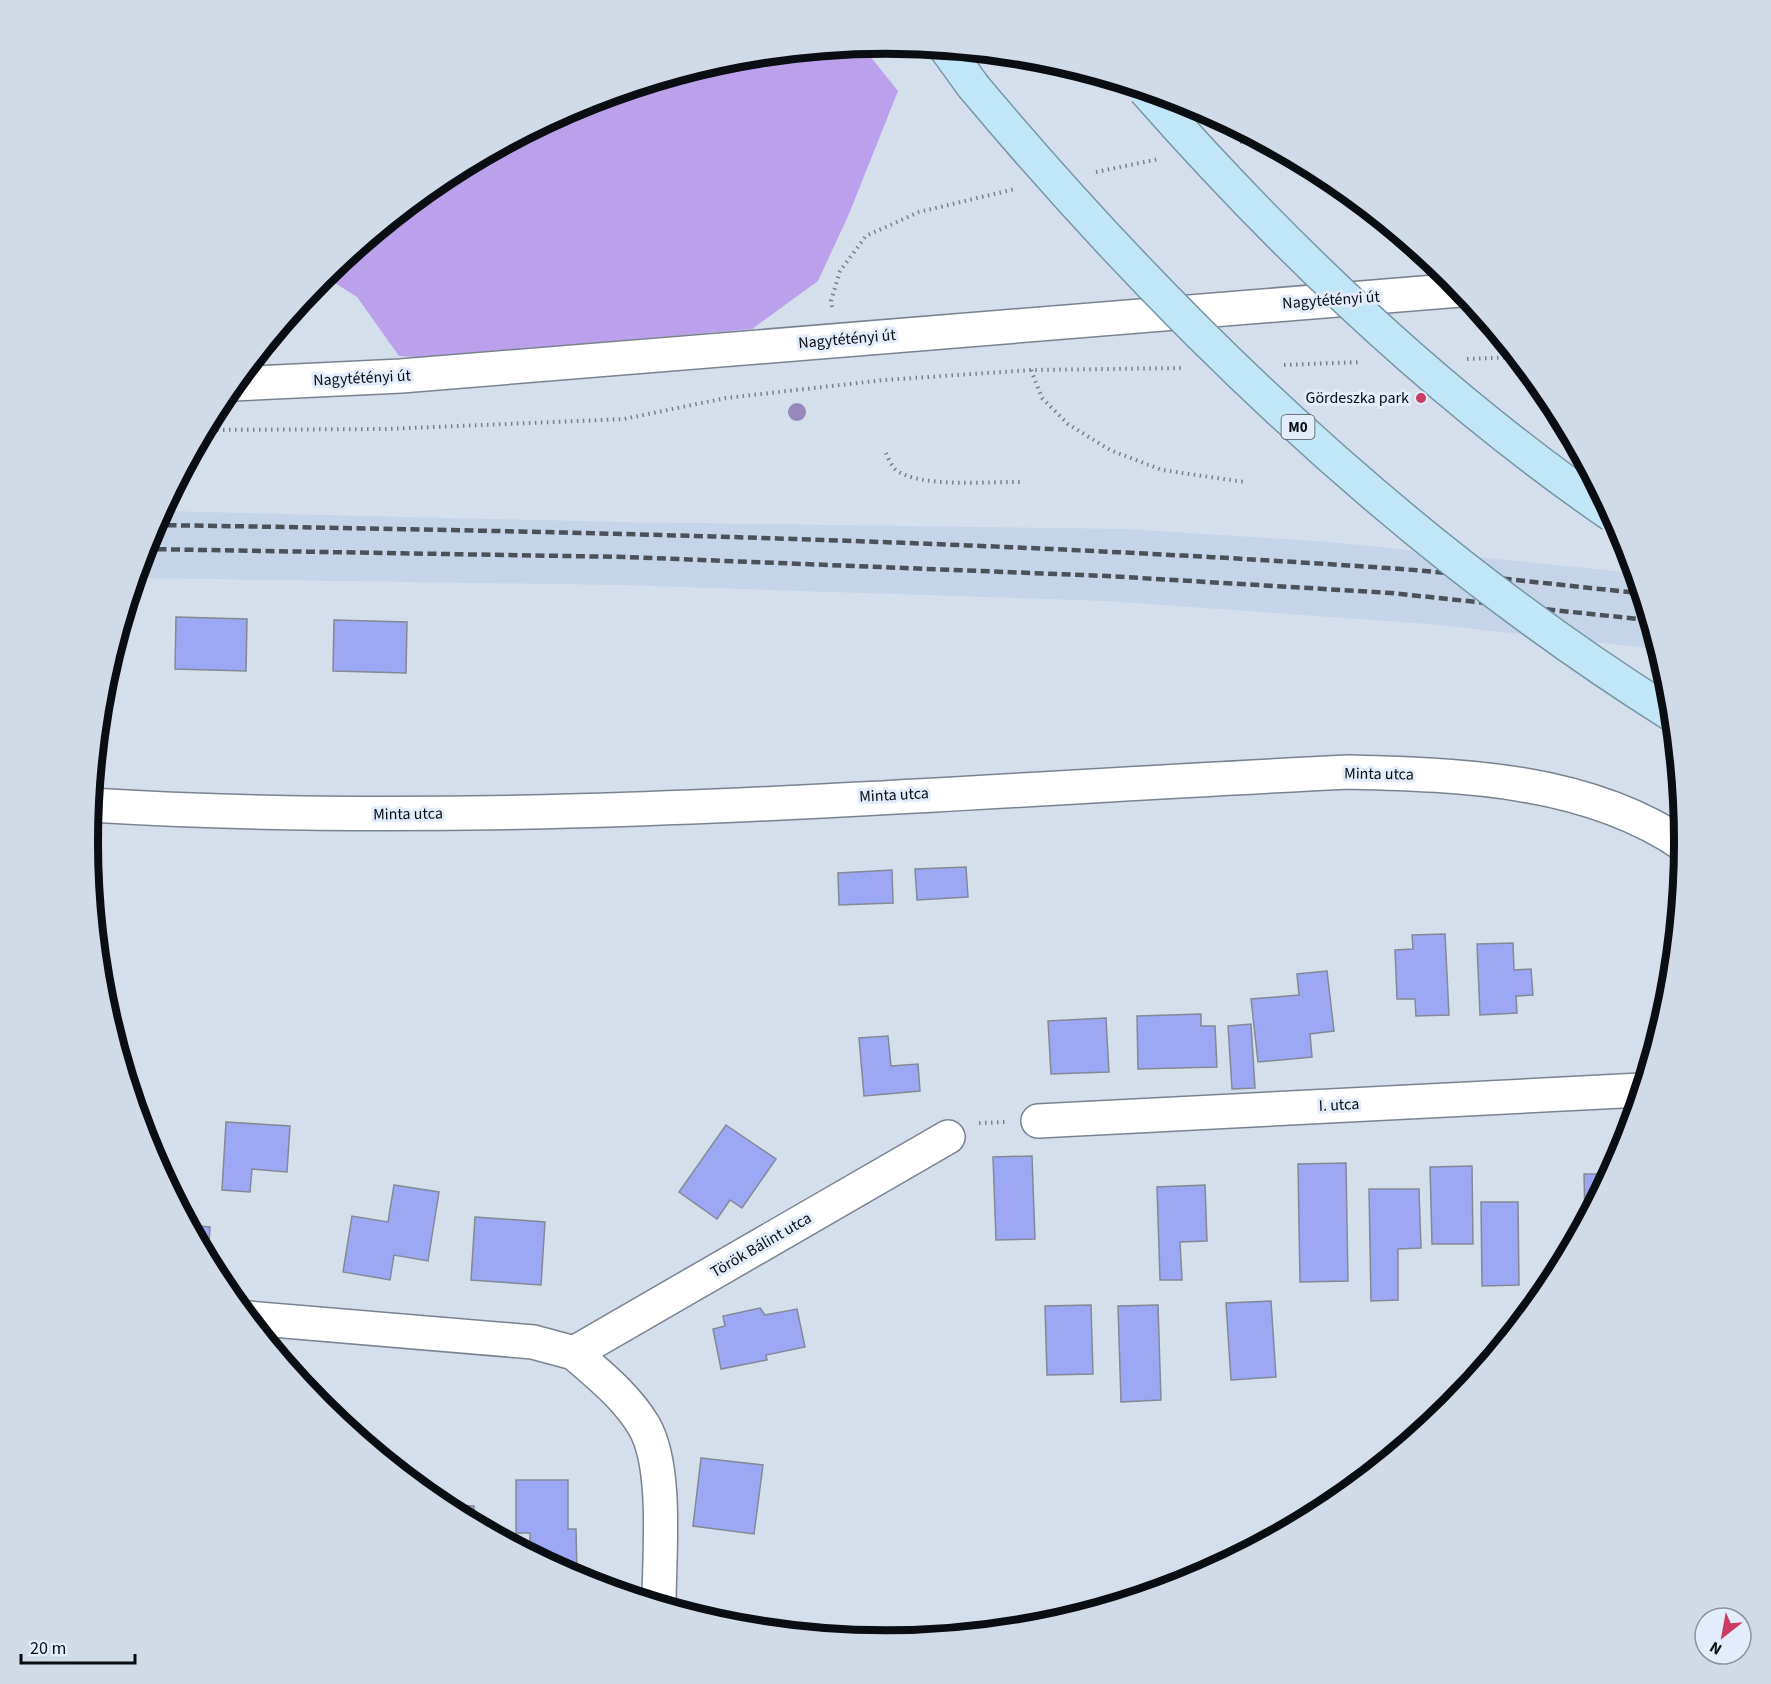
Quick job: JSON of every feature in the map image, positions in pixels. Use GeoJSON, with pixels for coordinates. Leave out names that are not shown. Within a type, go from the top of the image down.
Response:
{"type":"FeatureCollection","features":[{"type":"Feature","properties":{"kind":"highway","name":"M0"},"geometry":{"type":"LineString","coordinates":[[952,57],[1036,162],[1130,265],[1213,349],[1329,454],[1429,540],[1529,619],[1661,708]]}},
{"type":"Feature","properties":{"kind":"highway"},"geometry":{"type":"LineString","coordinates":[[1156,102],[1210,165],[1291,248],[1372,323],[1470,406],[1562,480],[1598,505]]}},
{"type":"Feature","properties":{"kind":"street","name":"Nagytétényi út"},"geometry":{"type":"LineString","coordinates":[[245,383],[401,376],[1449,291]]}},
{"type":"Feature","properties":{"kind":"street","name":"Minta utca"},"geometry":{"type":"LineString","coordinates":[[99,805],[334,814],[478,813],[633,808],[1361,773],[1450,775],[1501,780],[1550,790],[1611,809],[1674,838]]}},
{"type":"Feature","properties":{"kind":"street","name":"I. utca"},"geometry":{"type":"LineString","coordinates":[[1038,1120],[1633,1090]]}},
{"type":"Feature","properties":{"kind":"street","name":"Török Bálint utca"},"geometry":{"type":"LineString","coordinates":[[574,1353],[948,1137]]}},
{"type":"Feature","properties":{"kind":"street"},"geometry":{"type":"LineString","coordinates":[[258,1319],[533,1342],[574,1353],[615,1388],[644,1427],[658,1467],[659,1596]]}},
{"type":"Feature","properties":{"kind":"path"},"geometry":{"type":"LineString","coordinates":[[1233,143],[1245,141]]}},
{"type":"Feature","properties":{"kind":"path"},"geometry":{"type":"LineString","coordinates":[[1085,174],[1164,158]]}},
{"type":"Feature","properties":{"kind":"path"},"geometry":{"type":"LineString","coordinates":[[837,340],[831,301],[840,271],[866,236],[919,212],[1016,188]]}},
{"type":"Feature","properties":{"kind":"path"},"geometry":{"type":"LineString","coordinates":[[1457,359],[1507,357]]}},
{"type":"Feature","properties":{"kind":"path"},"geometry":{"type":"LineString","coordinates":[[1283,365],[1364,362]]}},
{"type":"Feature","properties":{"kind":"path"},"geometry":{"type":"LineString","coordinates":[[214,430],[385,429],[624,419],[726,398],[884,380],[1031,370],[1190,368]]}},
{"type":"Feature","properties":{"kind":"path"},"geometry":{"type":"LineString","coordinates":[[1031,370],[1042,398],[1068,424],[1110,450],[1162,470],[1244,482]]}},
{"type":"Feature","properties":{"kind":"path"},"geometry":{"type":"LineString","coordinates":[[886,453],[893,468],[905,476],[927,480],[1023,482]]}},
{"type":"Feature","properties":{"kind":"path"},"geometry":{"type":"LineString","coordinates":[[948,1137],[977,1123],[1038,1120]]}},
{"type":"Feature","properties":{"kind":"shaded area"},"geometry":{"type":"Polygon","coordinates":[[[869,55],[898,91],[849,214],[818,281],[752,329],[427,358],[399,356],[357,297],[332,281],[406,217],[448,187],[492,160],[537,135],[584,114],[632,96],[732,69],[834,56],[869,55]]]}},
{"type":"Feature","properties":{"kind":"shaded area"},"geometry":{"type":"Polygon","coordinates":[[[170,511],[617,522],[1127,529],[1331,542],[1626,572],[1649,648],[1429,624],[1106,601],[621,585],[143,578],[170,511]]]}},
{"type":"Feature","properties":{"kind":"building"},"geometry":{"type":"Polygon","coordinates":[[[176,617],[247,619],[246,671],[175,669],[176,617]]]}},
{"type":"Feature","properties":{"kind":"building"},"geometry":{"type":"Polygon","coordinates":[[[334,620],[407,622],[406,673],[333,671],[334,620]]]}},
{"type":"Feature","properties":{"kind":"building"},"geometry":{"type":"Polygon","coordinates":[[[966,867],[968,897],[917,900],[915,869],[966,867]]]}},
{"type":"Feature","properties":{"kind":"building"},"geometry":{"type":"Polygon","coordinates":[[[892,870],[893,903],[839,905],[838,873],[892,870]]]}},
{"type":"Feature","properties":{"kind":"building"},"geometry":{"type":"Polygon","coordinates":[[[1445,934],[1449,1015],[1416,1016],[1415,999],[1397,999],[1395,950],[1413,949],[1412,935],[1445,934]]]}},
{"type":"Feature","properties":{"kind":"building"},"geometry":{"type":"Polygon","coordinates":[[[1513,943],[1514,970],[1531,969],[1533,995],[1516,996],[1517,1013],[1480,1015],[1477,944],[1513,943]]]}},
{"type":"Feature","properties":{"kind":"building"},"geometry":{"type":"Polygon","coordinates":[[[1327,971],[1334,1031],[1310,1034],[1312,1057],[1258,1062],[1251,999],[1299,995],[1297,974],[1327,971]]]}},
{"type":"Feature","properties":{"kind":"building"},"geometry":{"type":"Polygon","coordinates":[[[1201,1014],[1201,1026],[1215,1026],[1217,1067],[1138,1069],[1137,1016],[1201,1014]]]}},
{"type":"Feature","properties":{"kind":"building"},"geometry":{"type":"Polygon","coordinates":[[[1106,1018],[1109,1072],[1051,1074],[1048,1021],[1106,1018]]]}},
{"type":"Feature","properties":{"kind":"building"},"geometry":{"type":"Polygon","coordinates":[[[1251,1024],[1255,1088],[1232,1089],[1228,1026],[1251,1024]]]}},
{"type":"Feature","properties":{"kind":"building"},"geometry":{"type":"Polygon","coordinates":[[[888,1036],[891,1066],[918,1064],[920,1091],[864,1096],[859,1038],[888,1036]]]}},
{"type":"Feature","properties":{"kind":"building"},"geometry":{"type":"Polygon","coordinates":[[[226,1122],[290,1126],[287,1172],[252,1169],[250,1192],[222,1190],[226,1122]]]}},
{"type":"Feature","properties":{"kind":"building"},"geometry":{"type":"Polygon","coordinates":[[[726,1125],[776,1159],[742,1208],[730,1200],[717,1219],[679,1192],[726,1125]]]}},
{"type":"Feature","properties":{"kind":"building"},"geometry":{"type":"Polygon","coordinates":[[[1032,1156],[1035,1239],[996,1240],[993,1157],[1032,1156]]]}},
{"type":"Feature","properties":{"kind":"building"},"geometry":{"type":"Polygon","coordinates":[[[1346,1163],[1348,1281],[1300,1282],[1298,1164],[1346,1163]]]}},
{"type":"Feature","properties":{"kind":"building"},"geometry":{"type":"Polygon","coordinates":[[[1472,1166],[1473,1244],[1432,1244],[1430,1167],[1472,1166]]]}},
{"type":"Feature","properties":{"kind":"building"},"geometry":{"type":"Polygon","coordinates":[[[1584,1174],[1600,1174],[1592,1191],[1585,1205],[1584,1174]]]}},
{"type":"Feature","properties":{"kind":"building"},"geometry":{"type":"Polygon","coordinates":[[[394,1185],[439,1192],[428,1261],[394,1255],[390,1280],[343,1272],[352,1216],[388,1222],[394,1185]]]}},
{"type":"Feature","properties":{"kind":"building"},"geometry":{"type":"Polygon","coordinates":[[[1205,1185],[1207,1241],[1180,1242],[1182,1280],[1160,1280],[1157,1187],[1205,1185]]]}},
{"type":"Feature","properties":{"kind":"building"},"geometry":{"type":"Polygon","coordinates":[[[1369,1189],[1419,1189],[1421,1248],[1398,1249],[1398,1300],[1371,1301],[1369,1189]]]}},
{"type":"Feature","properties":{"kind":"building"},"geometry":{"type":"Polygon","coordinates":[[[1481,1202],[1518,1202],[1519,1285],[1482,1286],[1481,1202]]]}},
{"type":"Feature","properties":{"kind":"building"},"geometry":{"type":"Polygon","coordinates":[[[475,1217],[545,1222],[541,1285],[471,1280],[475,1217]]]}},
{"type":"Feature","properties":{"kind":"building"},"geometry":{"type":"Polygon","coordinates":[[[198,1226],[210,1227],[209,1246],[198,1226]]]}},
{"type":"Feature","properties":{"kind":"building"},"geometry":{"type":"Polygon","coordinates":[[[1271,1301],[1276,1377],[1231,1380],[1226,1303],[1271,1301]]]}},
{"type":"Feature","properties":{"kind":"building"},"geometry":{"type":"Polygon","coordinates":[[[1091,1305],[1093,1374],[1047,1375],[1045,1306],[1091,1305]]]}},
{"type":"Feature","properties":{"kind":"building"},"geometry":{"type":"Polygon","coordinates":[[[1158,1305],[1161,1400],[1121,1402],[1118,1306],[1158,1305]]]}},
{"type":"Feature","properties":{"kind":"building"},"geometry":{"type":"Polygon","coordinates":[[[760,1308],[765,1315],[797,1309],[805,1347],[766,1355],[767,1360],[721,1369],[713,1329],[725,1326],[723,1316],[760,1308]]]}},
{"type":"Feature","properties":{"kind":"building"},"geometry":{"type":"Polygon","coordinates":[[[701,1458],[763,1465],[754,1534],[693,1526],[701,1458]]]}},
{"type":"Feature","properties":{"kind":"building"},"geometry":{"type":"Polygon","coordinates":[[[516,1480],[568,1480],[568,1529],[576,1529],[577,1567],[530,1545],[530,1533],[516,1533],[516,1480]]]}},
{"type":"Feature","properties":{"kind":"building"},"geometry":{"type":"Polygon","coordinates":[[[462,1506],[474,1506],[474,1513],[462,1506]]]}},
{"type":"Feature","properties":{"kind":"railway"},"geometry":{"type":"LineString","coordinates":[[164,525],[771,538],[1079,550],[1387,568],[1633,592]]}},
{"type":"Feature","properties":{"kind":"railway"},"geometry":{"type":"LineString","coordinates":[[154,549],[626,557],[1107,576],[1391,593],[1641,619]]}},
{"type":"Feature","properties":{"kind":"place","name":"Gördeszka park"},"geometry":{"type":"Point","coordinates":[1421,398]}}]}
